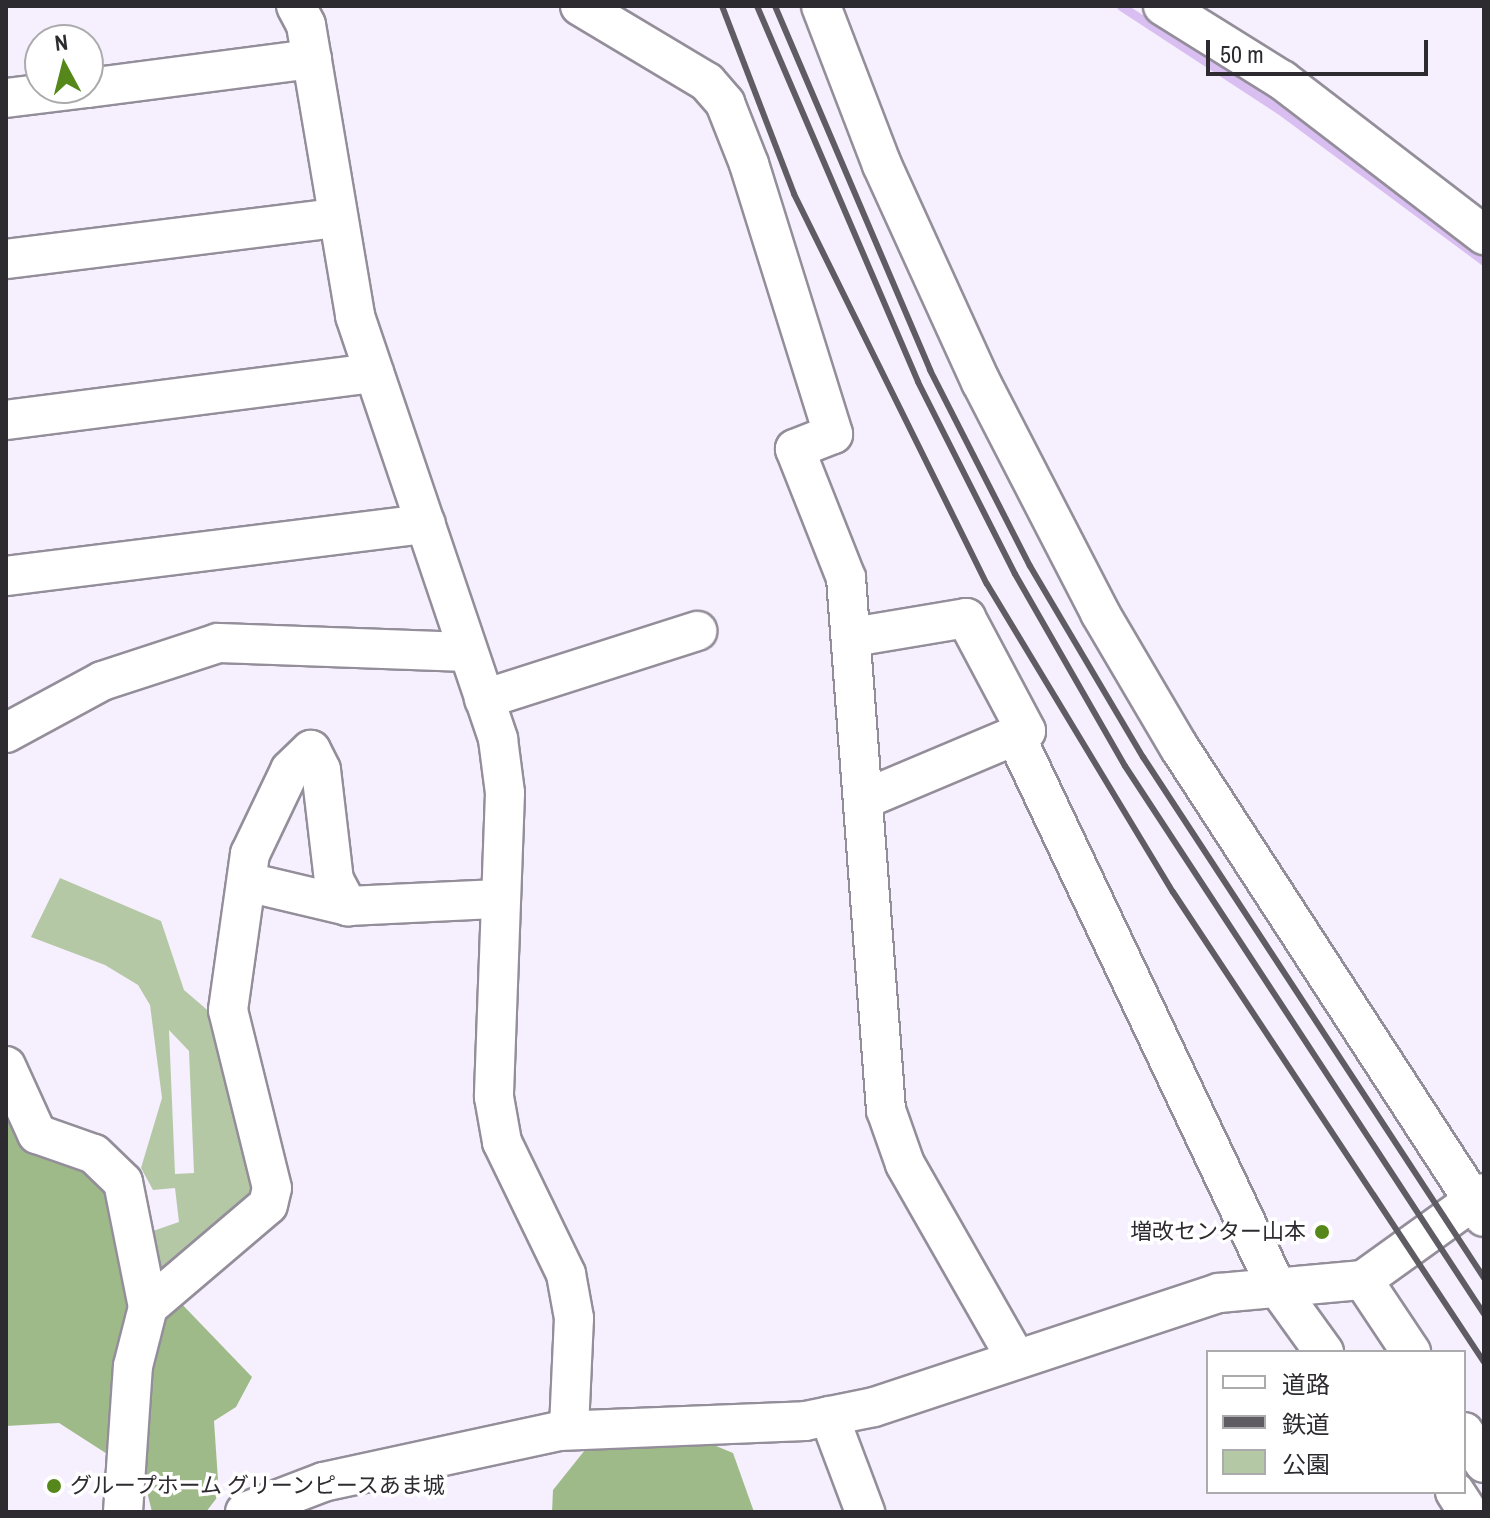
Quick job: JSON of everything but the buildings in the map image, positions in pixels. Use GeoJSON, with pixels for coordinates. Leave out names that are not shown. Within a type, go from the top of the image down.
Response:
{"type":"FeatureCollection","features":[{"type":"Feature","properties":{"kind":"street"},"geometry":{"type":"LineString","coordinates":[[296,6],[312,59],[337,218],[374,373],[484,699],[505,793],[494,1097],[502,1142],[566,1274],[574,1318],[569,1429]]}},
{"type":"Feature","properties":{"kind":"street"},"geometry":{"type":"LineString","coordinates":[[580,6],[707,82],[725,103],[833,434],[795,449],[846,578],[853,637],[886,1110],[905,1164],[1014,1355]]}},
{"type":"Feature","properties":{"kind":"street"},"geometry":{"type":"LineString","coordinates":[[245,1512],[323,1482],[569,1429],[829,1416],[874,1407],[1014,1355],[1219,1293],[1275,1284],[1363,1280],[1480,1204],[1179,747],[1100,613],[981,382],[882,165],[821,6]]}},
{"type":"Feature","properties":{"kind":"street"},"geometry":{"type":"LineString","coordinates":[[1163,6],[1282,80],[1484,235]]}},
{"type":"Feature","properties":{"kind":"street"},"geometry":{"type":"LineString","coordinates":[[104,86],[312,59]]}},
{"type":"Feature","properties":{"kind":"street"},"geometry":{"type":"LineString","coordinates":[[6,259],[337,218]]}},
{"type":"Feature","properties":{"kind":"street"},"geometry":{"type":"LineString","coordinates":[[6,420],[374,373]]}},
{"type":"Feature","properties":{"kind":"street"},"geometry":{"type":"LineString","coordinates":[[6,576],[426,524]]}},
{"type":"Feature","properties":{"kind":"street"},"geometry":{"type":"LineString","coordinates":[[853,637],[966,618],[1026,731],[865,799]]}},
{"type":"Feature","properties":{"kind":"street"},"geometry":{"type":"LineString","coordinates":[[484,699],[697,631]]}},
{"type":"Feature","properties":{"kind":"street"},"geometry":{"type":"LineString","coordinates":[[6,733],[102,681],[218,643],[468,652]]}},
{"type":"Feature","properties":{"kind":"street"},"geometry":{"type":"LineString","coordinates":[[1015,735],[1275,1284],[1323,1350]]}},
{"type":"Feature","properties":{"kind":"street"},"geometry":{"type":"LineString","coordinates":[[148,1307],[268,1205],[272,1188],[228,1010],[256,840],[290,770],[311,750],[321,770],[334,880],[348,906]]}},
{"type":"Feature","properties":{"kind":"street"},"geometry":{"type":"LineString","coordinates":[[247,882],[348,906],[499,899]]}},
{"type":"Feature","properties":{"kind":"street"},"geometry":{"type":"LineString","coordinates":[[6,1066],[37,1134],[94,1154],[123,1182],[148,1307],[133,1366],[123,1512]]}},
{"type":"Feature","properties":{"kind":"street"},"geometry":{"type":"LineString","coordinates":[[1363,1280],[1410,1350]]}},
{"type":"Feature","properties":{"kind":"street"},"geometry":{"type":"LineString","coordinates":[[829,1416],[865,1512]]}},
{"type":"Feature","properties":{"kind":"street"},"geometry":{"type":"LineString","coordinates":[[1466,1435],[1484,1463]]}},
{"type":"Feature","properties":{"kind":"street"},"geometry":{"type":"LineString","coordinates":[[1456,1494],[1468,1512]]}},
{"type":"Feature","properties":{"kind":"green space"},"geometry":{"type":"Polygon","coordinates":[[[60,878],[161,921],[184,990],[219,1020],[266,1192],[156,1275],[150,1232],[179,1222],[175,1188],[153,1190],[141,1168],[162,1098],[150,1005],[138,985],[105,965],[31,937],[60,878]],[[169,1030],[175,1174],[194,1173],[189,1051],[169,1030]]]}},
{"type":"Feature","properties":{"kind":"green space"},"geometry":{"type":"Polygon","coordinates":[[[6,1098],[107,1171],[138,1308],[115,1459],[59,1423],[6,1426],[6,1098]]]}},
{"type":"Feature","properties":{"kind":"green space"},"geometry":{"type":"Polygon","coordinates":[[[175,1297],[252,1377],[236,1407],[214,1421],[219,1495],[206,1512],[152,1512],[137,1450],[145,1352],[175,1297]]]}},
{"type":"Feature","properties":{"kind":"green space"},"geometry":{"type":"Polygon","coordinates":[[[704,1441],[733,1453],[754,1512],[552,1512],[553,1490],[589,1445],[704,1441]]]}},
{"type":"Feature","properties":{"kind":"waterway"},"geometry":{"type":"LineString","coordinates":[[1121,6],[1280,110],[1484,261]]}},
{"type":"Feature","properties":{"kind":"railway"},"geometry":{"type":"LineString","coordinates":[[722,6],[794,194],[987,584],[1173,892],[1484,1362]]}},
{"type":"Feature","properties":{"kind":"railway"},"geometry":{"type":"LineString","coordinates":[[757,6],[918,382],[1015,574],[1125,766],[1484,1314]]}},
{"type":"Feature","properties":{"kind":"railway"},"geometry":{"type":"LineString","coordinates":[[775,6],[930,370],[1030,566],[1143,757],[1484,1278]]}},
{"type":"Feature","properties":{"kind":"place","name":"増改センター山本"},"geometry":{"type":"Point","coordinates":[1322,1232]}},
{"type":"Feature","properties":{"kind":"place","name":"グループホーム グリーンピースあま城"},"geometry":{"type":"Point","coordinates":[54,1486]}}]}
